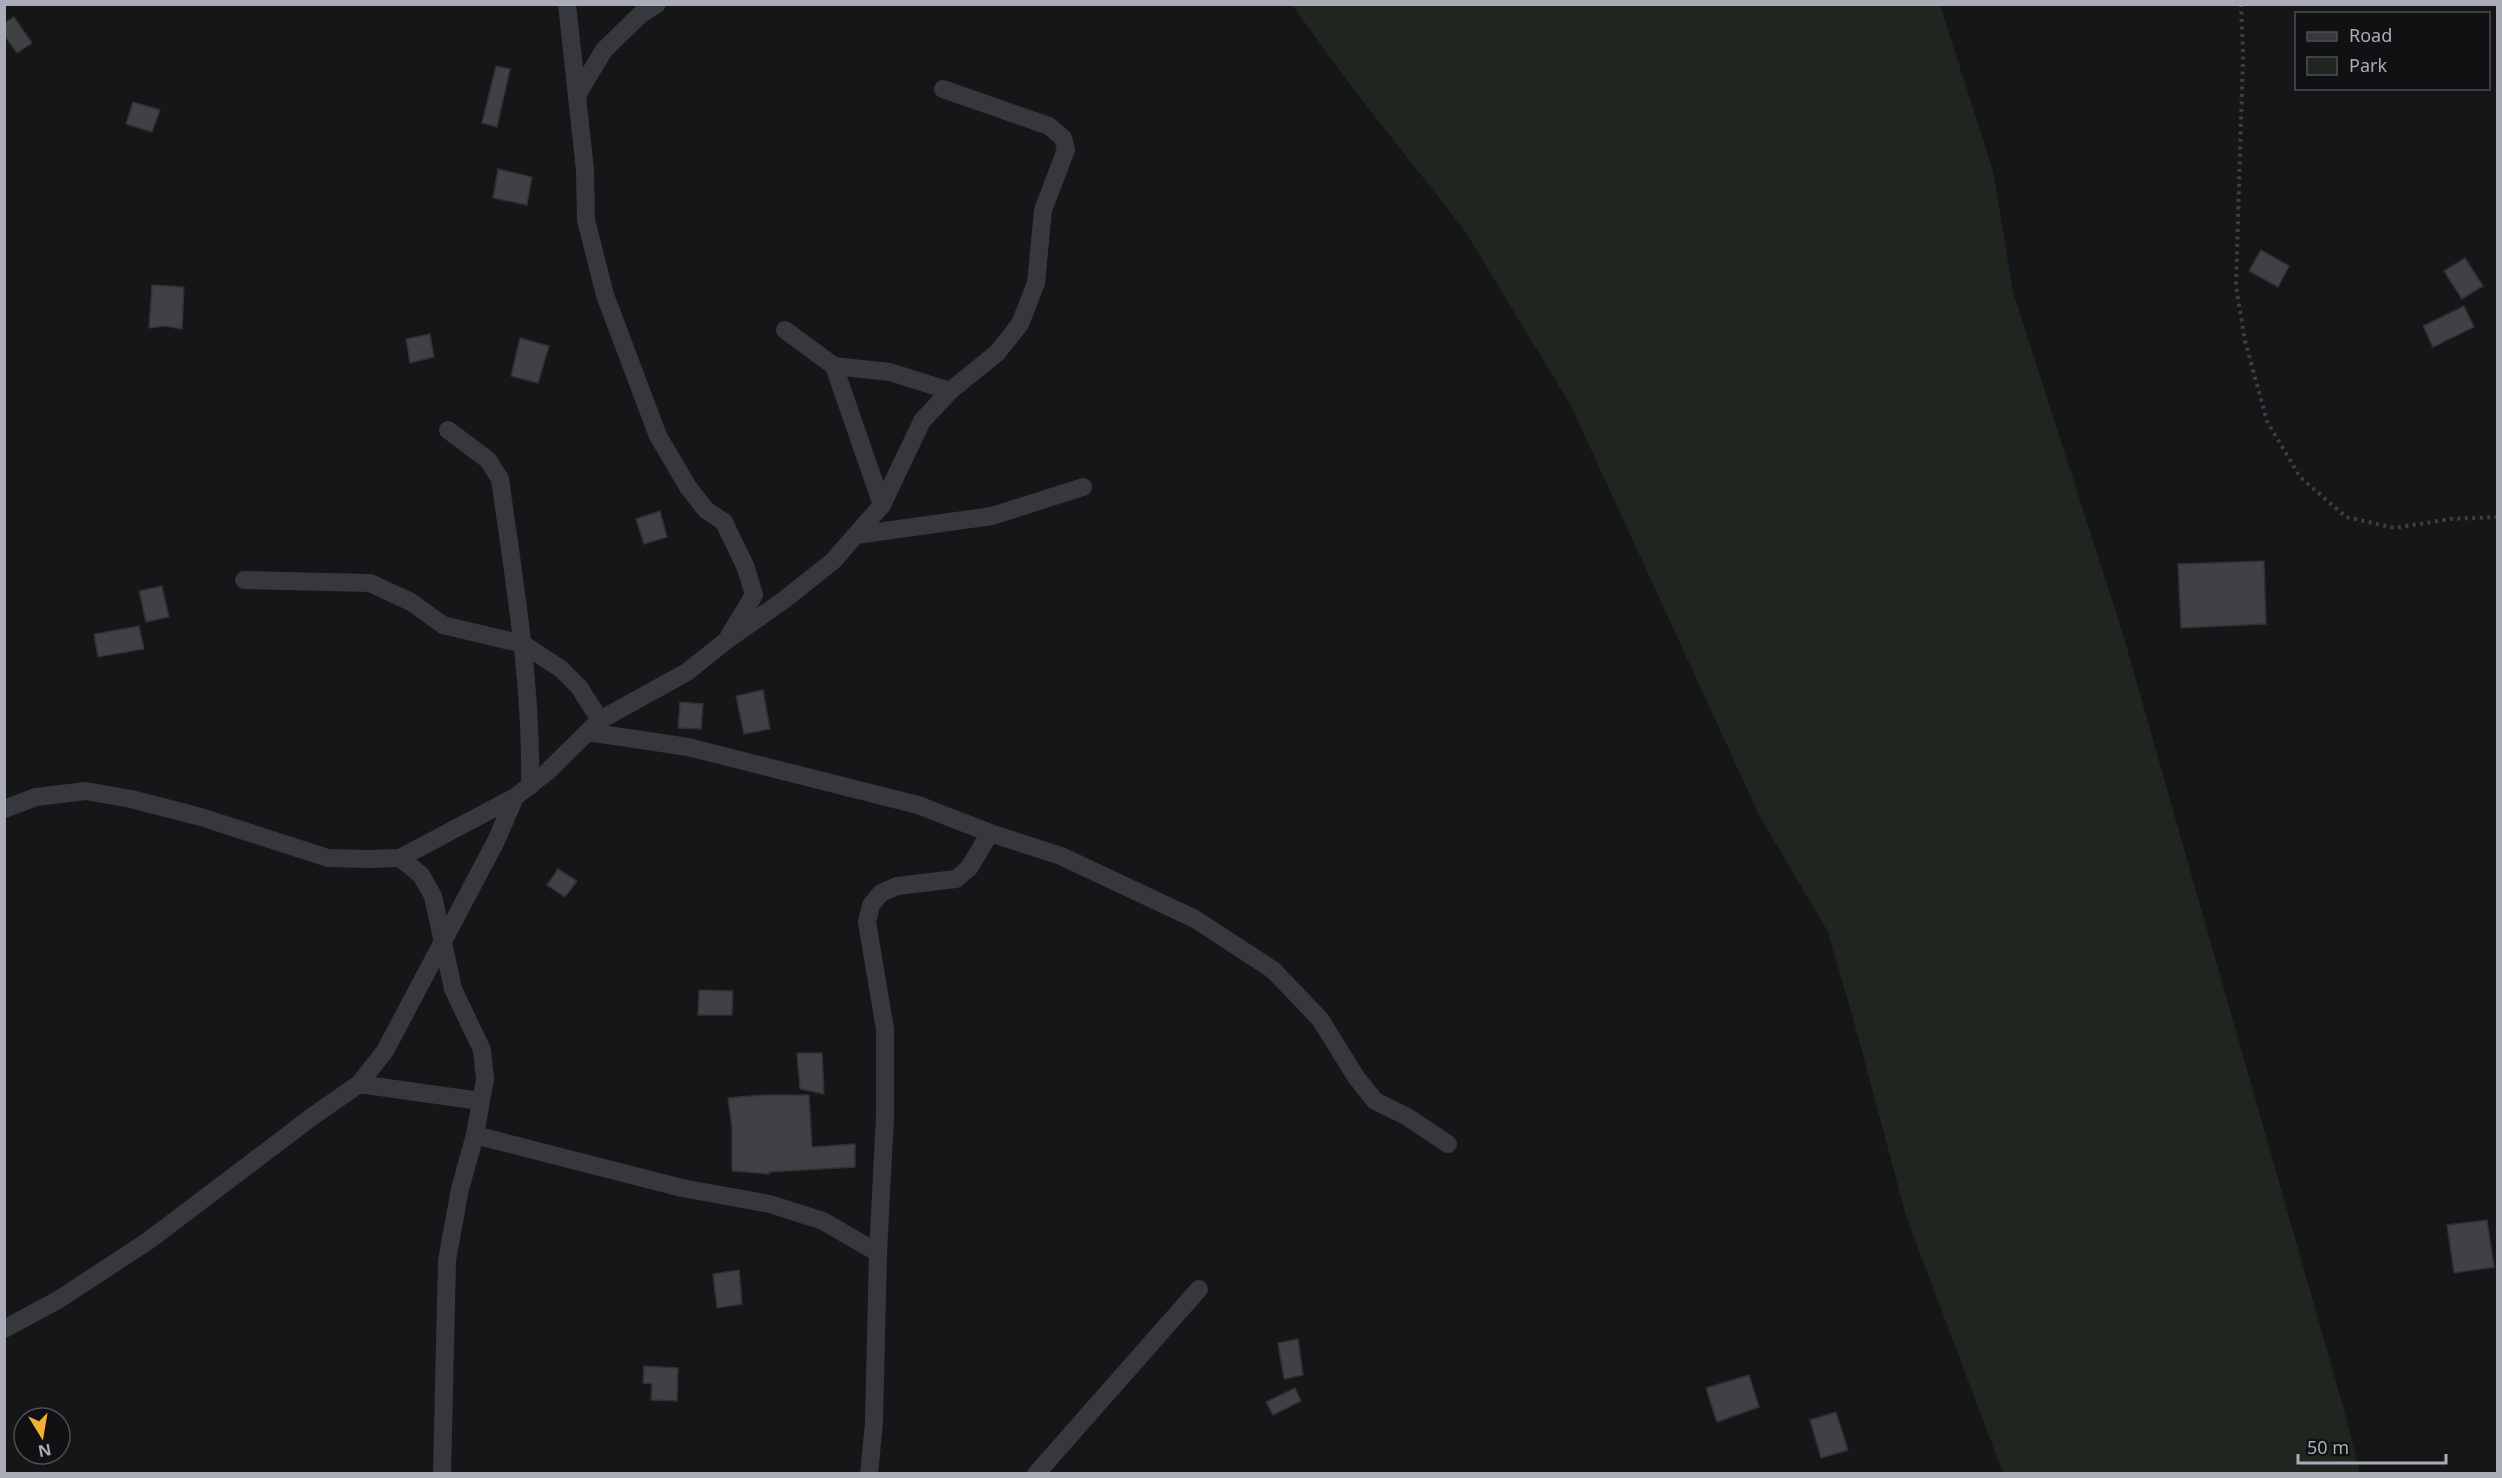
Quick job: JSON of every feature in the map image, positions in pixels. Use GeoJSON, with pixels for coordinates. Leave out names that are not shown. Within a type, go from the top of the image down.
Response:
{"type":"FeatureCollection","features":[{"type":"Feature","properties":{"kind":"street"},"geometry":{"type":"LineString","coordinates":[[567,4],[585,170],[586,219],[605,295],[628,363],[658,436],[688,487],[706,510],[724,522],[746,568],[754,595],[727,640]]}},
{"type":"Feature","properties":{"kind":"street"},"geometry":{"type":"LineString","coordinates":[[577,96],[604,50],[641,14],[657,4]]}},
{"type":"Feature","properties":{"kind":"street"},"geometry":{"type":"LineString","coordinates":[[4,809],[36,797],[86,791],[130,799],[201,817],[328,858],[400,858],[515,797],[548,772],[594,726],[687,672],[727,640],[784,600],[833,561],[882,505],[922,421],[950,391],[997,353],[1020,324],[1036,284],[1043,210],[1066,150],[1063,138],[1049,126],[943,89]]}},
{"type":"Feature","properties":{"kind":"street"},"geometry":{"type":"LineString","coordinates":[[785,330],[834,366],[890,372],[950,391]]}},
{"type":"Feature","properties":{"kind":"street"},"geometry":{"type":"LineString","coordinates":[[834,366],[882,505]]}},
{"type":"Feature","properties":{"kind":"street"},"geometry":{"type":"LineString","coordinates":[[448,430],[488,460],[500,478],[524,644],[531,733],[530,786]]}},
{"type":"Feature","properties":{"kind":"street"},"geometry":{"type":"LineString","coordinates":[[856,535],[992,516],[1083,487]]}},
{"type":"Feature","properties":{"kind":"street"},"geometry":{"type":"LineString","coordinates":[[244,580],[370,583],[411,602],[443,625],[524,644],[561,669],[579,687],[594,726]]}},
{"type":"Feature","properties":{"kind":"street"},"geometry":{"type":"LineString","coordinates":[[754,595],[784,600]]}},
{"type":"Feature","properties":{"kind":"street"},"geometry":{"type":"LineString","coordinates":[[594,726],[688,747],[918,805],[990,833],[1060,856],[1195,919],[1273,970],[1320,1019],[1356,1077],[1375,1101],[1406,1116],[1448,1144]]}},
{"type":"Feature","properties":{"kind":"street"},"geometry":{"type":"LineString","coordinates":[[4,1329],[58,1300],[148,1241],[359,1084],[386,1051],[496,842],[515,797]]}},
{"type":"Feature","properties":{"kind":"street"},"geometry":{"type":"LineString","coordinates":[[869,1473],[874,1422],[878,1252],[885,1117],[885,1029],[867,922],[871,904],[881,892],[897,886],[956,879],[969,868],[990,833]]}},
{"type":"Feature","properties":{"kind":"street"},"geometry":{"type":"LineString","coordinates":[[400,858],[421,875],[433,896],[453,989],[482,1050],[485,1079],[447,1260],[442,1473]]}},
{"type":"Feature","properties":{"kind":"street"},"geometry":{"type":"LineString","coordinates":[[359,1084],[480,1101]]}},
{"type":"Feature","properties":{"kind":"street"},"geometry":{"type":"LineString","coordinates":[[475,1135],[682,1188],[770,1204],[823,1221],[878,1252]]}},
{"type":"Feature","properties":{"kind":"street"},"geometry":{"type":"LineString","coordinates":[[1036,1473],[1198,1289]]}},
{"type":"Feature","properties":{"kind":"path"},"geometry":{"type":"LineString","coordinates":[[2241,4],[2243,55],[2236,286],[2245,341],[2267,421],[2300,477],[2346,517],[2395,528],[2450,519],[2498,517]]}},
{"type":"Feature","properties":{"kind":"green space"},"geometry":{"type":"Polygon","coordinates":[[[1292,5],[1940,5],[1993,171],[2013,292],[2122,631],[2360,1473],[2003,1473],[1906,1216],[1827,930],[1760,817],[1571,406],[1465,231],[1351,86],[1292,5]]]}},
{"type":"Feature","properties":{"kind":"building"},"geometry":{"type":"Polygon","coordinates":[[[14,17],[32,43],[17,53],[4,35],[4,23],[14,17]]]}},
{"type":"Feature","properties":{"kind":"building"},"geometry":{"type":"Polygon","coordinates":[[[496,66],[510,69],[497,127],[482,123],[496,66]]]}},
{"type":"Feature","properties":{"kind":"building"},"geometry":{"type":"Polygon","coordinates":[[[133,102],[160,110],[152,132],[126,124],[133,102]]]}},
{"type":"Feature","properties":{"kind":"building"},"geometry":{"type":"Polygon","coordinates":[[[498,169],[532,177],[527,205],[493,198],[498,169]]]}},
{"type":"Feature","properties":{"kind":"building"},"geometry":{"type":"Polygon","coordinates":[[[2261,250],[2289,266],[2278,287],[2249,271],[2261,250]]]}},
{"type":"Feature","properties":{"kind":"building"},"geometry":{"type":"Polygon","coordinates":[[[2465,258],[2483,286],[2462,299],[2444,271],[2465,258]]]}},
{"type":"Feature","properties":{"kind":"building"},"geometry":{"type":"Polygon","coordinates":[[[152,285],[184,287],[182,329],[165,326],[149,328],[152,285]]]}},
{"type":"Feature","properties":{"kind":"building"},"geometry":{"type":"Polygon","coordinates":[[[2464,306],[2474,327],[2433,347],[2423,326],[2464,306]]]}},
{"type":"Feature","properties":{"kind":"building"},"geometry":{"type":"Polygon","coordinates":[[[430,334],[434,357],[410,363],[406,339],[430,334]]]}},
{"type":"Feature","properties":{"kind":"building"},"geometry":{"type":"Polygon","coordinates":[[[520,338],[549,346],[538,383],[511,376],[520,338]]]}},
{"type":"Feature","properties":{"kind":"building"},"geometry":{"type":"Polygon","coordinates":[[[660,511],[667,537],[644,544],[636,519],[660,511]]]}},
{"type":"Feature","properties":{"kind":"building"},"geometry":{"type":"Polygon","coordinates":[[[2264,561],[2266,624],[2181,628],[2178,564],[2264,561]]]}},
{"type":"Feature","properties":{"kind":"building"},"geometry":{"type":"Polygon","coordinates":[[[162,586],[169,617],[146,622],[139,591],[162,586]]]}},
{"type":"Feature","properties":{"kind":"building"},"geometry":{"type":"Polygon","coordinates":[[[139,626],[144,649],[98,657],[94,634],[139,626]]]}},
{"type":"Feature","properties":{"kind":"building"},"geometry":{"type":"Polygon","coordinates":[[[763,690],[770,729],[744,734],[736,696],[763,690]]]}},
{"type":"Feature","properties":{"kind":"building"},"geometry":{"type":"Polygon","coordinates":[[[680,702],[703,704],[701,729],[678,728],[680,702]]]}},
{"type":"Feature","properties":{"kind":"building"},"geometry":{"type":"Polygon","coordinates":[[[558,869],[577,881],[565,897],[547,885],[558,869]]]}},
{"type":"Feature","properties":{"kind":"building"},"geometry":{"type":"Polygon","coordinates":[[[699,990],[733,991],[732,1015],[698,1015],[699,990]]]}},
{"type":"Feature","properties":{"kind":"building"},"geometry":{"type":"Polygon","coordinates":[[[797,1053],[822,1053],[824,1094],[800,1089],[797,1053]]]}},
{"type":"Feature","properties":{"kind":"building"},"geometry":{"type":"Polygon","coordinates":[[[809,1095],[812,1147],[855,1144],[855,1167],[769,1172],[769,1174],[732,1171],[732,1128],[728,1098],[809,1095]]]}},
{"type":"Feature","properties":{"kind":"building"},"geometry":{"type":"Polygon","coordinates":[[[2487,1220],[2494,1267],[2454,1273],[2447,1225],[2487,1220]]]}},
{"type":"Feature","properties":{"kind":"building"},"geometry":{"type":"Polygon","coordinates":[[[739,1270],[742,1304],[717,1308],[713,1274],[739,1270]]]}},
{"type":"Feature","properties":{"kind":"building"},"geometry":{"type":"Polygon","coordinates":[[[1298,1339],[1303,1375],[1284,1379],[1278,1343],[1298,1339]]]}},
{"type":"Feature","properties":{"kind":"building"},"geometry":{"type":"Polygon","coordinates":[[[644,1366],[678,1368],[677,1401],[651,1400],[652,1384],[643,1383],[644,1366]]]}},
{"type":"Feature","properties":{"kind":"building"},"geometry":{"type":"Polygon","coordinates":[[[1749,1375],[1759,1407],[1717,1422],[1706,1388],[1749,1375]]]}},
{"type":"Feature","properties":{"kind":"building"},"geometry":{"type":"Polygon","coordinates":[[[1295,1388],[1301,1401],[1273,1415],[1266,1402],[1295,1388]]]}},
{"type":"Feature","properties":{"kind":"building"},"geometry":{"type":"Polygon","coordinates":[[[1836,1412],[1848,1450],[1821,1458],[1810,1420],[1836,1412]]]}}]}
